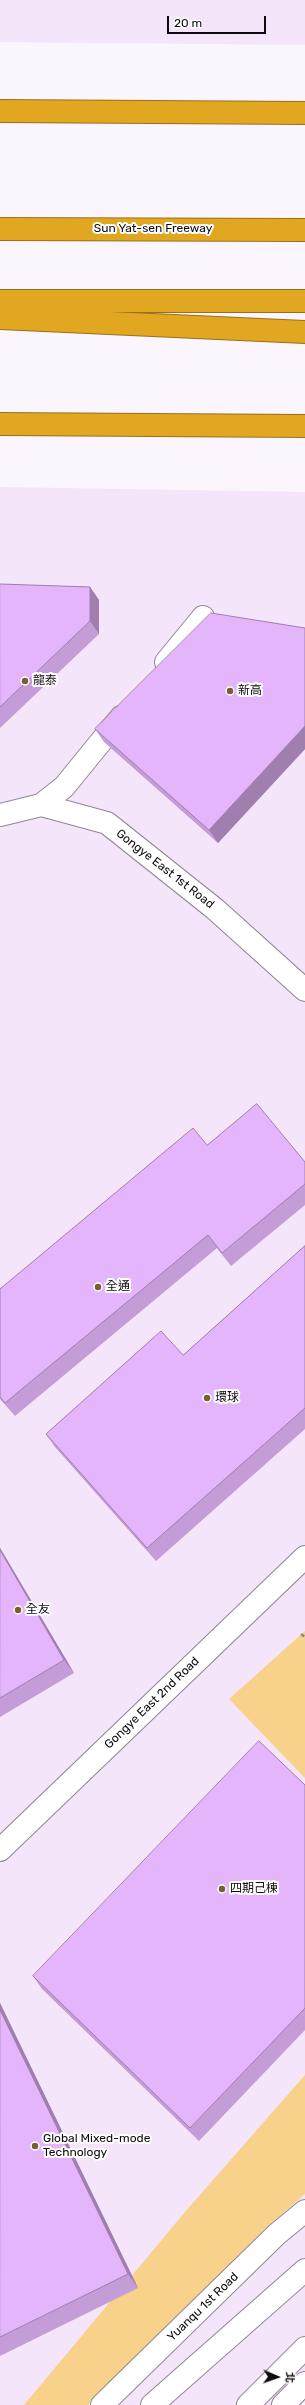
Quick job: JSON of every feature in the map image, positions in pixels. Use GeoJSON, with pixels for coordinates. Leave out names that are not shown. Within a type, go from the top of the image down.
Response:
{"type":"FeatureCollection","features":[{"type":"Feature","properties":{"kind":"highway"},"geometry":{"type":"LineString","coordinates":[[0,111],[305,113]]}},
{"type":"Feature","properties":{"kind":"highway","name":"Sun Yat-sen Freeway"},"geometry":{"type":"LineString","coordinates":[[0,229],[305,230]]}},
{"type":"Feature","properties":{"kind":"highway"},"geometry":{"type":"LineString","coordinates":[[0,301],[305,301]]}},
{"type":"Feature","properties":{"kind":"highway"},"geometry":{"type":"LineString","coordinates":[[0,318],[305,332]]}},
{"type":"Feature","properties":{"kind":"highway"},"geometry":{"type":"LineString","coordinates":[[0,424],[305,426]]}},
{"type":"Feature","properties":{"kind":"street"},"geometry":{"type":"LineString","coordinates":[[153,677],[203,617]]}},
{"type":"Feature","properties":{"kind":"street"},"geometry":{"type":"LineString","coordinates":[[41,805],[64,787],[134,702]]}},
{"type":"Feature","properties":{"kind":"street","name":"Gongye East 1st Road"},"geometry":{"type":"LineString","coordinates":[[0,815],[41,805],[107,823],[215,908],[305,990]]}},
{"type":"Feature","properties":{"kind":"street","name":"Gongye East 2nd Road"},"geometry":{"type":"LineString","coordinates":[[0,1850],[305,1557]]}},
{"type":"Feature","properties":{"kind":"street","name":"Yuanqu 1st Road"},"geometry":{"type":"LineString","coordinates":[[102,2405],[277,2234],[305,2211]]}},
{"type":"Feature","properties":{"kind":"street"},"geometry":{"type":"LineString","coordinates":[[152,2405],[305,2270]]}},
{"type":"Feature","properties":{"kind":"street"},"geometry":{"type":"LineString","coordinates":[[248,2405],[305,2348]]}},
{"type":"Feature","properties":{"kind":"street"},"geometry":{"type":"LineString","coordinates":[[283,2405],[305,2383]]}},
{"type":"Feature","properties":{"kind":"path"},"geometry":{"type":"LineString","coordinates":[[301,1634],[305,1637]]}},
{"type":"Feature","properties":{"kind":"shaded area"},"geometry":{"type":"Polygon","coordinates":[[[0,0],[305,0],[305,45],[0,42],[0,0]]]}},
{"type":"Feature","properties":{"kind":"shaded area"},"geometry":{"type":"Polygon","coordinates":[[[0,487],[305,492],[305,2402],[302,2405],[0,2405],[0,487]]]}},
{"type":"Feature","properties":{"kind":"shaded area"},"geometry":{"type":"Polygon","coordinates":[[[305,1631],[305,1778],[229,1699],[305,1631]]]}},
{"type":"Feature","properties":{"kind":"shaded area"},"geometry":{"type":"Polygon","coordinates":[[[305,2075],[305,2194],[269,2225],[88,2405],[24,2405],[185,2212],[305,2075]]]}},
{"type":"Feature","properties":{"kind":"building","name":"龍泰"},"geometry":{"type":"Polygon","coordinates":[[[0,584],[90,587],[90,621],[0,707],[0,584]]]}},
{"type":"Feature","properties":{"kind":"building","name":"新高"},"geometry":{"type":"Polygon","coordinates":[[[211,613],[305,628],[305,726],[209,830],[95,729],[211,613]]]}},
{"type":"Feature","properties":{"kind":"building","name":"全通"},"geometry":{"type":"Polygon","coordinates":[[[257,1104],[305,1162],[305,1184],[222,1253],[208,1235],[5,1403],[0,1397],[0,1289],[193,1128],[207,1145],[257,1104]]]}},
{"type":"Feature","properties":{"kind":"building","name":"環球"},"geometry":{"type":"Polygon","coordinates":[[[305,1246],[305,1408],[147,1548],[46,1434],[161,1331],[183,1355],[305,1246]]]}},
{"type":"Feature","properties":{"kind":"building","name":"全友"},"geometry":{"type":"Polygon","coordinates":[[[0,1550],[64,1660],[0,1698],[0,1550]]]}},
{"type":"Feature","properties":{"kind":"building","name":"四期己棟"},"geometry":{"type":"Polygon","coordinates":[[[259,1741],[305,1785],[305,2008],[190,2128],[33,1976],[259,1741]]]}},
{"type":"Feature","properties":{"kind":"building","name":"Global Mixed-mode Technology"},"geometry":{"type":"Polygon","coordinates":[[[0,2010],[128,2274],[0,2337],[0,2010]]]}},
{"type":"Feature","properties":{"kind":"place","name":"龍泰"},"geometry":{"type":"Point","coordinates":[25,681]}},
{"type":"Feature","properties":{"kind":"place","name":"新高"},"geometry":{"type":"Point","coordinates":[230,691]}},
{"type":"Feature","properties":{"kind":"place","name":"全通"},"geometry":{"type":"Point","coordinates":[98,1287]}},
{"type":"Feature","properties":{"kind":"place","name":"環球"},"geometry":{"type":"Point","coordinates":[207,1398]}},
{"type":"Feature","properties":{"kind":"place","name":"全友"},"geometry":{"type":"Point","coordinates":[18,1610]}},
{"type":"Feature","properties":{"kind":"place","name":"四期己棟"},"geometry":{"type":"Point","coordinates":[222,1889]}},
{"type":"Feature","properties":{"kind":"place","name":"Global Mixed-mode Technology"},"geometry":{"type":"Point","coordinates":[35,2146]}}]}
